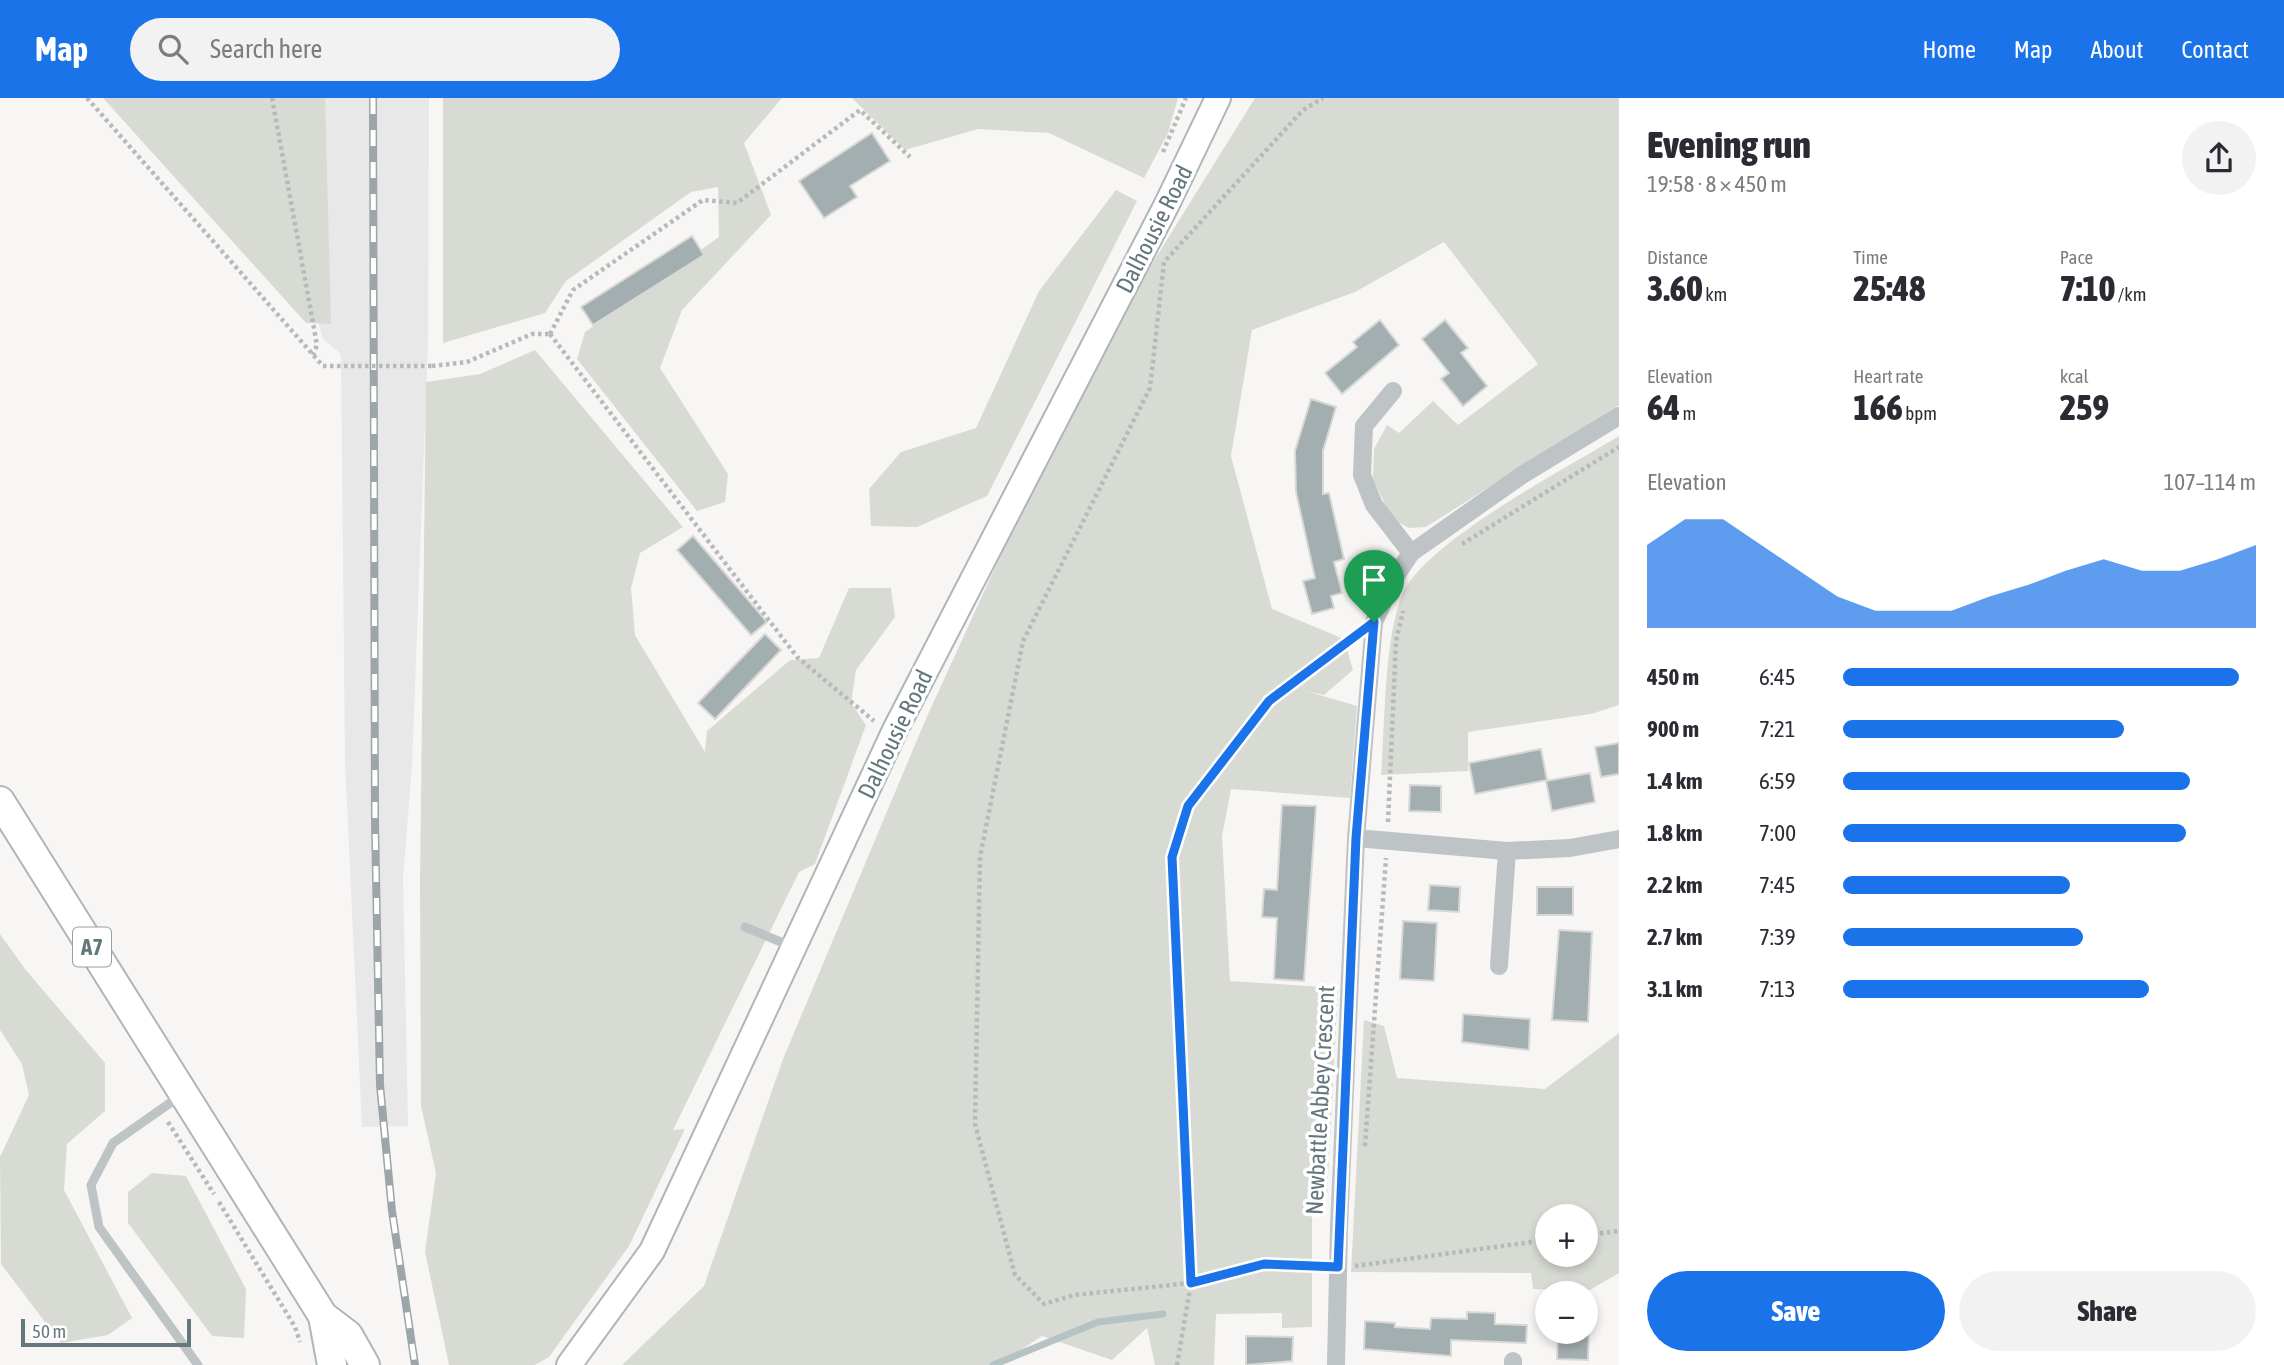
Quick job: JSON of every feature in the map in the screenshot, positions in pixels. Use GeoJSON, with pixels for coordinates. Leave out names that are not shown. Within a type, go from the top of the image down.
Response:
{"type":"FeatureCollection","features":[{"type":"Feature","properties":{"kind":"main road","name":"Dalhousie Road"},"geometry":{"type":"LineString","coordinates":[[569,1365],[652,1251],[895,730],[1162,215],[1218,98]]}},
{"type":"Feature","properties":{"kind":"main road","name":"A7"},"geometry":{"type":"LineString","coordinates":[[0,800],[323,1316],[348,1335],[365,1365]]}},
{"type":"Feature","properties":{"kind":"main road","name":"A7"},"geometry":{"type":"LineString","coordinates":[[323,1316],[332,1365]]}},
{"type":"Feature","properties":{"kind":"street"},"geometry":{"type":"LineString","coordinates":[[1393,391],[1364,426],[1362,475],[1374,505],[1411,553]]}},
{"type":"Feature","properties":{"kind":"street","name":"Newbattle Abbey Crescent"},"geometry":{"type":"LineString","coordinates":[[1336,1365],[1356,838],[1374,622],[1395,577],[1411,553],[1521,475],[1619,416]]}},
{"type":"Feature","properties":{"kind":"street"},"geometry":{"type":"LineString","coordinates":[[1356,838],[1507,851],[1570,848],[1619,839]]}},
{"type":"Feature","properties":{"kind":"street"},"geometry":{"type":"LineString","coordinates":[[1499,966],[1507,851]]}},
{"type":"Feature","properties":{"kind":"lane"},"geometry":{"type":"LineString","coordinates":[[745,927],[795,948]]}},
{"type":"Feature","properties":{"kind":"lane"},"geometry":{"type":"LineString","coordinates":[[184,1093],[113,1143],[91,1185],[99,1227],[198,1365]]}},
{"type":"Feature","properties":{"kind":"path"},"geometry":{"type":"LineString","coordinates":[[87,98],[323,366],[432,366],[467,362],[531,334],[550,334]]}},
{"type":"Feature","properties":{"kind":"path"},"geometry":{"type":"LineString","coordinates":[[272,98],[317,345],[313,355]]}},
{"type":"Feature","properties":{"kind":"path"},"geometry":{"type":"LineString","coordinates":[[1323,98],[1303,110],[1164,262],[1150,388],[1023,640],[980,857],[975,1124],[1015,1275],[1044,1304],[1074,1295],[1191,1283],[1264,1264],[1338,1267],[1535,1242]]}},
{"type":"Feature","properties":{"kind":"path"},"geometry":{"type":"LineString","coordinates":[[550,334],[573,290],[704,200],[737,203],[860,110],[910,157]]}},
{"type":"Feature","properties":{"kind":"path"},"geometry":{"type":"LineString","coordinates":[[550,334],[797,657],[874,721]]}},
{"type":"Feature","properties":{"kind":"path"},"geometry":{"type":"LineString","coordinates":[[1177,1365],[1191,1283],[1172,857],[1188,806],[1269,701],[1374,622]]}},
{"type":"Feature","properties":{"kind":"path"},"geometry":{"type":"LineString","coordinates":[[160,1110],[288,1315],[304,1352]]}},
{"type":"Feature","properties":{"kind":"path"},"geometry":{"type":"LineString","coordinates":[[1598,1234],[1619,1231]]}},
{"type":"Feature","properties":{"kind":"shaded area"},"geometry":{"type":"Polygon","coordinates":[[[103,98],[325,98],[331,324],[306,323],[103,98]]]}},
{"type":"Feature","properties":{"kind":"shaded area"},"geometry":{"type":"Polygon","coordinates":[[[280,98],[429,98],[428,342],[412,766],[403,878],[408,1126],[362,1127],[345,760],[341,354],[323,339],[317,318],[280,98]]]}},
{"type":"Feature","properties":{"kind":"shaded area"},"geometry":{"type":"Polygon","coordinates":[[[443,98],[782,98],[744,143],[771,215],[682,310],[660,368],[728,474],[725,502],[697,511],[577,359],[585,332],[719,237],[718,187],[691,192],[566,281],[545,313],[443,343],[443,98]]]}},
{"type":"Feature","properties":{"kind":"shaded area"},"geometry":{"type":"Polygon","coordinates":[[[852,98],[1178,98],[1168,133],[1144,178],[1049,133],[978,129],[905,150],[852,98]]]}},
{"type":"Feature","properties":{"kind":"shaded area"},"geometry":{"type":"Polygon","coordinates":[[[1255,98],[1619,98],[1619,405],[1426,527],[1409,528],[1392,519],[1373,479],[1374,449],[1387,425],[1399,433],[1433,401],[1458,425],[1538,364],[1444,242],[1355,292],[1252,330],[1231,456],[1272,609],[1344,639],[1353,670],[1324,695],[1306,691],[1357,706],[1350,798],[1231,789],[1222,836],[1230,981],[1338,988],[1327,1197],[1312,1212],[1312,1327],[1282,1328],[1282,1313],[1216,1314],[1214,1365],[1155,1365],[1147,1328],[1112,1360],[1042,1336],[998,1365],[622,1365],[704,1286],[783,1059],[925,721],[1083,375],[1255,98]]]}},
{"type":"Feature","properties":{"kind":"shaded area"},"geometry":{"type":"Polygon","coordinates":[[[1116,190],[1137,201],[987,496],[917,527],[871,526],[869,489],[901,452],[976,428],[1039,291],[1116,190]]]}},
{"type":"Feature","properties":{"kind":"shaded area"},"geometry":{"type":"Polygon","coordinates":[[[535,350],[683,527],[640,553],[631,588],[635,635],[705,752],[707,731],[790,660],[819,658],[849,588],[891,588],[895,617],[856,670],[851,703],[866,725],[815,864],[799,872],[673,1130],[685,1129],[629,1246],[549,1357],[535,1365],[449,1365],[425,1252],[436,1173],[421,1106],[420,882],[426,382],[480,374],[535,350]]]}},
{"type":"Feature","properties":{"kind":"shaded area"},"geometry":{"type":"Polygon","coordinates":[[[1619,436],[1619,705],[1591,714],[1468,732],[1468,771],[1381,775],[1386,683],[1392,635],[1402,595],[1416,574],[1438,552],[1499,508],[1619,436]]]}},
{"type":"Feature","properties":{"kind":"shaded area"},"geometry":{"type":"Polygon","coordinates":[[[0,934],[25,969],[105,1063],[105,1111],[67,1144],[64,1190],[132,1318],[108,1335],[61,1343],[1,1264],[0,1157],[29,1095],[22,1064],[0,1030],[0,934]]]}},
{"type":"Feature","properties":{"kind":"shaded area"},"geometry":{"type":"Polygon","coordinates":[[[1364,1020],[1384,1026],[1397,1078],[1545,1089],[1619,1033],[1619,1273],[1598,1285],[1598,1281],[1535,1281],[1535,1289],[1531,1273],[1351,1272],[1364,1020]]]}},
{"type":"Feature","properties":{"kind":"shaded area"},"geometry":{"type":"Polygon","coordinates":[[[152,1173],[186,1176],[246,1289],[244,1338],[212,1336],[128,1223],[128,1192],[152,1173]]]}},
{"type":"Feature","properties":{"kind":"building"},"geometry":{"type":"Polygon","coordinates":[[[872,133],[890,161],[850,186],[857,197],[824,218],[799,181],[872,133]]]}},
{"type":"Feature","properties":{"kind":"building"},"geometry":{"type":"Polygon","coordinates":[[[692,236],[704,255],[593,325],[581,307],[692,236]]]}},
{"type":"Feature","properties":{"kind":"building"},"geometry":{"type":"Polygon","coordinates":[[[1380,320],[1399,345],[1342,394],[1325,373],[1357,347],[1353,342],[1380,320]]]}},
{"type":"Feature","properties":{"kind":"building"},"geometry":{"type":"Polygon","coordinates":[[[1445,320],[1468,348],[1461,353],[1487,386],[1463,406],[1441,379],[1449,373],[1422,339],[1445,320]]]}},
{"type":"Feature","properties":{"kind":"building"},"geometry":{"type":"Polygon","coordinates":[[[1311,399],[1336,407],[1323,451],[1323,494],[1329,493],[1344,559],[1334,562],[1342,593],[1331,596],[1334,608],[1312,614],[1303,581],[1315,578],[1296,492],[1295,451],[1311,399]]]}},
{"type":"Feature","properties":{"kind":"building"},"geometry":{"type":"Polygon","coordinates":[[[693,536],[767,622],[751,635],[677,550],[693,536]]]}},
{"type":"Feature","properties":{"kind":"building"},"geometry":{"type":"Polygon","coordinates":[[[765,634],[781,650],[715,719],[698,703],[765,634]]]}},
{"type":"Feature","properties":{"kind":"building"},"geometry":{"type":"Polygon","coordinates":[[[1619,743],[1619,774],[1601,777],[1595,747],[1619,743]]]}},
{"type":"Feature","properties":{"kind":"building"},"geometry":{"type":"Polygon","coordinates":[[[1541,749],[1547,780],[1475,794],[1469,763],[1541,749]]]}},
{"type":"Feature","properties":{"kind":"building"},"geometry":{"type":"Polygon","coordinates":[[[1590,773],[1595,802],[1552,811],[1546,781],[1590,773]]]}},
{"type":"Feature","properties":{"kind":"building"},"geometry":{"type":"Polygon","coordinates":[[[1410,785],[1441,786],[1441,812],[1409,811],[1410,785]]]}},
{"type":"Feature","properties":{"kind":"building"},"geometry":{"type":"Polygon","coordinates":[[[1282,805],[1316,806],[1304,981],[1274,979],[1277,918],[1262,917],[1264,889],[1277,890],[1282,805]]]}},
{"type":"Feature","properties":{"kind":"building"},"geometry":{"type":"Polygon","coordinates":[[[1430,885],[1460,887],[1459,912],[1428,910],[1430,885]]]}},
{"type":"Feature","properties":{"kind":"building"},"geometry":{"type":"Polygon","coordinates":[[[1537,887],[1573,887],[1573,915],[1537,915],[1537,887]]]}},
{"type":"Feature","properties":{"kind":"building"},"geometry":{"type":"Polygon","coordinates":[[[1403,921],[1437,923],[1434,981],[1400,979],[1403,921]]]}},
{"type":"Feature","properties":{"kind":"building"},"geometry":{"type":"Polygon","coordinates":[[[1559,930],[1592,932],[1588,1022],[1552,1020],[1559,930]]]}},
{"type":"Feature","properties":{"kind":"building"},"geometry":{"type":"Polygon","coordinates":[[[1463,1014],[1530,1019],[1529,1050],[1462,1042],[1463,1014]]]}},
{"type":"Feature","properties":{"kind":"building"},"geometry":{"type":"Polygon","coordinates":[[[1467,1312],[1495,1313],[1495,1324],[1527,1325],[1526,1343],[1451,1340],[1451,1356],[1364,1349],[1365,1321],[1395,1323],[1395,1327],[1430,1329],[1431,1318],[1467,1319],[1467,1312]]]}},
{"type":"Feature","properties":{"kind":"building"},"geometry":{"type":"Polygon","coordinates":[[[1246,1336],[1293,1337],[1292,1361],[1246,1365],[1246,1336]]]}},
{"type":"Feature","properties":{"kind":"building"},"geometry":{"type":"Polygon","coordinates":[[[1558,1344],[1589,1344],[1588,1360],[1557,1359],[1558,1344]]]}},
{"type":"Feature","properties":{"kind":"waterway"},"geometry":{"type":"LineString","coordinates":[[993,1365],[1098,1322],[1163,1314]]}},
{"type":"Feature","properties":{"kind":"railway"},"geometry":{"type":"LineString","coordinates":[[373,98],[375,821],[380,1085],[392,1211],[415,1365]]}},
{"type":"Feature","properties":{"kind":"route"},"geometry":{"type":"LineString","coordinates":[[1374,622],[1356,838],[1338,1267],[1264,1264],[1191,1283],[1172,857],[1188,806],[1269,701],[1374,622]]}}]}
